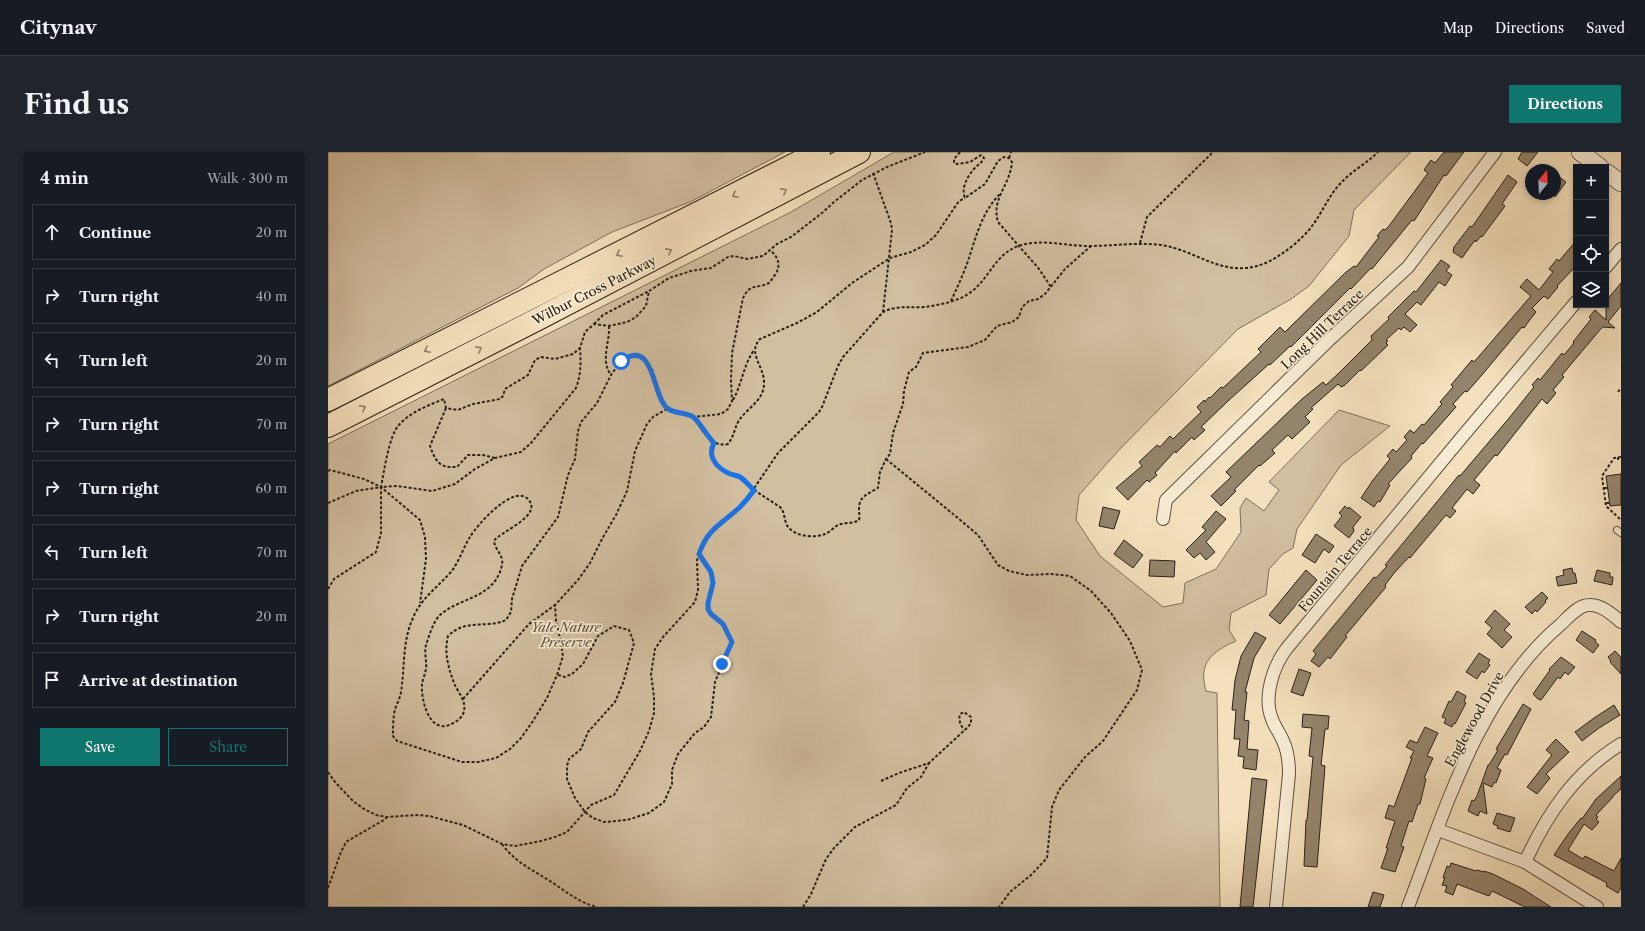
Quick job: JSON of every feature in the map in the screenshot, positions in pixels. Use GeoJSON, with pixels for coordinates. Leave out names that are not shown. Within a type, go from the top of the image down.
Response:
{"type":"FeatureCollection","features":[{"type":"Feature","properties":{"kind":"highway","name":"Wilbur Cross Parkway"},"geometry":{"type":"LineString","coordinates":[[328,400],[819,152]]}},
{"type":"Feature","properties":{"kind":"highway","name":"Wilbur Cross Parkway"},"geometry":{"type":"LineString","coordinates":[[328,426],[543,317],[859,152]]}},
{"type":"Feature","properties":{"kind":"main road"},"geometry":{"type":"LineString","coordinates":[[1580,152],[1596,164]]}},
{"type":"Feature","properties":{"kind":"main road"},"geometry":{"type":"LineString","coordinates":[[1609,174],[1621,183]]}},
{"type":"Feature","properties":{"kind":"street","name":"Long Hill Terrace"},"geometry":{"type":"LineString","coordinates":[[1164,519],[1166,500],[1328,341],[1408,267],[1495,152]]}},
{"type":"Feature","properties":{"kind":"street"},"geometry":{"type":"LineString","coordinates":[[1609,263],[1621,249]]}},
{"type":"Feature","properties":{"kind":"street","name":"Fountain Terrace"},"geometry":{"type":"LineString","coordinates":[[1276,907],[1289,774],[1289,764],[1284,742],[1271,718],[1269,703],[1270,689],[1277,663],[1287,648],[1573,306]]}},
{"type":"Feature","properties":{"kind":"street","name":"Englewood Drive"},"geometry":{"type":"LineString","coordinates":[[1408,907],[1465,762],[1498,698],[1520,667],[1544,638],[1578,609],[1586,605],[1599,607],[1621,622]]}},
{"type":"Feature","properties":{"kind":"street"},"geometry":{"type":"LineString","coordinates":[[1524,862],[1538,832],[1562,796],[1584,771],[1621,744]]}},
{"type":"Feature","properties":{"kind":"street"},"geometry":{"type":"LineString","coordinates":[[1438,830],[1524,862],[1597,907]]}},
{"type":"Feature","properties":{"kind":"path"},"geometry":{"type":"LineString","coordinates":[[328,503],[356,492],[381,487],[397,486],[432,491],[455,484],[475,469],[495,458],[521,452],[531,443],[576,388],[580,377],[580,348],[585,332],[603,315],[649,291],[669,278],[691,271],[712,268],[728,257],[734,256],[747,259],[763,256],[771,251],[777,244],[791,237],[873,173],[925,152]]}},
{"type":"Feature","properties":{"kind":"path"},"geometry":{"type":"LineString","coordinates":[[960,152],[954,159],[954,163],[970,162],[981,155],[984,158],[968,176],[964,185],[963,193],[966,198]]}},
{"type":"Feature","properties":{"kind":"path"},"geometry":{"type":"LineString","coordinates":[[1011,152],[1009,158],[1012,162],[1012,167],[1001,192],[995,213],[998,222],[1039,270],[1051,287]]}},
{"type":"Feature","properties":{"kind":"path"},"geometry":{"type":"LineString","coordinates":[[1140,243],[1147,218],[1213,152]]}},
{"type":"Feature","properties":{"kind":"path"},"geometry":{"type":"LineString","coordinates":[[328,772],[335,782],[353,801],[364,809],[387,817],[416,815],[434,818],[463,825],[502,844],[515,846],[555,837],[567,832],[585,812],[597,802],[614,795],[640,751],[649,731],[654,713],[654,697],[651,674],[654,649],[695,602],[698,590],[697,566],[699,554],[708,535],[739,508],[754,490],[778,453],[819,412],[838,366],[843,358],[883,312],[890,309],[924,307],[951,302],[961,298],[976,288],[998,260],[1009,251],[1030,243],[1091,246],[1140,243],[1164,245],[1190,253],[1208,262],[1235,268],[1246,268],[1265,263],[1296,243],[1312,226],[1327,201],[1339,185],[1378,152]]}},
{"type":"Feature","properties":{"kind":"path"},"geometry":{"type":"LineString","coordinates":[[420,605],[452,570],[469,537],[488,514],[514,496],[522,496],[528,499],[530,510],[527,516],[518,525],[500,534],[494,541],[495,548],[500,553],[502,567],[492,586],[439,616],[432,628],[426,647],[426,670],[422,685],[424,705],[427,714],[434,722],[444,726],[452,724],[463,714],[464,708],[463,699],[454,684],[446,655],[448,636],[454,630],[464,626],[501,622],[506,620],[511,612],[512,599],[522,566],[558,517],[568,475],[574,459],[578,431],[581,422],[597,403],[611,375],[621,361],[634,356],[643,359],[652,371],[660,399],[667,409],[693,417],[721,414],[728,409],[738,391],[748,359],[760,339],[797,323],[817,312],[856,280],[890,258],[925,246],[936,235],[958,202],[985,184],[998,161],[1004,157],[1009,158]]}},
{"type":"Feature","properties":{"kind":"path"},"geometry":{"type":"LineString","coordinates":[[873,173],[891,223],[892,230],[883,312]]}},
{"type":"Feature","properties":{"kind":"path"},"geometry":{"type":"LineString","coordinates":[[951,302],[981,222],[993,200],[1001,192]]}},
{"type":"Feature","properties":{"kind":"path"},"geometry":{"type":"LineString","coordinates":[[714,443],[710,452],[712,458],[718,466],[727,473],[740,478],[754,490],[783,510],[789,529],[813,536],[825,534],[838,525],[856,522],[859,520],[859,504],[864,495],[878,488],[878,478],[886,459],[890,454],[893,432],[903,404],[904,391],[909,372],[916,367],[923,352],[968,347],[984,340],[997,326],[1012,322],[1019,317],[1022,307],[1029,301],[1038,300],[1051,287],[1065,268],[1091,246]]}},
{"type":"Feature","properties":{"kind":"path"},"geometry":{"type":"LineString","coordinates":[[732,401],[732,353],[743,298],[747,290],[769,282],[779,269],[779,262],[771,251]]}},
{"type":"Feature","properties":{"kind":"path"},"geometry":{"type":"LineString","coordinates":[[594,324],[609,326],[628,322],[636,317],[646,306],[649,291]]}},
{"type":"Feature","properties":{"kind":"path"},"geometry":{"type":"LineString","coordinates":[[609,326],[609,339],[605,359],[606,368],[611,375]]}},
{"type":"Feature","properties":{"kind":"path"},"geometry":{"type":"LineString","coordinates":[[446,408],[458,410],[478,403],[500,399],[505,390],[511,384],[528,375],[535,360],[541,357],[555,359],[559,358],[573,354],[580,348]]}},
{"type":"Feature","properties":{"kind":"path"},"geometry":{"type":"LineString","coordinates":[[693,417],[714,443],[721,446],[728,444],[738,423],[754,406],[762,393],[764,382],[754,350]]}},
{"type":"Feature","properties":{"kind":"path"},"geometry":{"type":"LineString","coordinates":[[1618,392],[1621,388]]}},
{"type":"Feature","properties":{"kind":"path"},"geometry":{"type":"LineString","coordinates":[[328,589],[334,579],[376,552],[381,533],[381,487],[388,455],[398,425],[411,415],[430,404],[444,399],[446,408],[430,446],[436,460],[446,467],[457,467],[468,455],[483,455],[495,458]]}},
{"type":"Feature","properties":{"kind":"path"},"geometry":{"type":"LineString","coordinates":[[463,699],[529,624],[555,605],[578,580],[590,562],[616,515],[627,491],[635,451],[647,424],[653,417],[667,409]]}},
{"type":"Feature","properties":{"kind":"path"},"geometry":{"type":"LineString","coordinates":[[1618,457],[1618,462]]}},
{"type":"Feature","properties":{"kind":"path"},"geometry":{"type":"LineString","coordinates":[[1621,457],[1614,458],[1602,476],[1606,506],[1621,520]]}},
{"type":"Feature","properties":{"kind":"path"},"geometry":{"type":"LineString","coordinates":[[886,459],[978,535],[998,565],[1009,571],[1027,575],[1051,574],[1070,576],[1091,591],[1111,613],[1126,636],[1142,670],[1137,690],[1103,741],[1085,758],[1059,790],[1052,807],[1047,858],[1031,875],[1010,892],[999,907]]}},
{"type":"Feature","properties":{"kind":"path"},"geometry":{"type":"LineString","coordinates":[[328,472],[330,470],[346,473],[381,487],[420,520],[425,537],[426,559],[420,605],[409,630],[404,655],[401,693],[395,710],[393,736],[397,741],[462,762],[478,762],[496,758],[510,748],[521,738],[547,698],[563,656],[556,621],[555,605]]}},
{"type":"Feature","properties":{"kind":"path"},"geometry":{"type":"LineString","coordinates":[[557,675],[565,677],[572,674],[583,664],[598,636],[614,626],[629,630],[634,643],[615,702],[588,732],[581,749],[569,759],[567,766],[567,779],[575,798],[585,812],[593,818],[604,822],[627,820],[649,813],[658,808],[669,794],[672,784],[672,770],[678,754],[695,733],[704,727],[711,718],[715,682],[732,642],[723,624],[711,614],[708,609],[713,583],[711,572],[699,554]]}},
{"type":"Feature","properties":{"kind":"path"},"geometry":{"type":"LineString","coordinates":[[803,907],[811,894],[826,860],[834,848],[855,827],[896,805],[907,788],[921,777],[929,763],[970,725],[971,717],[964,712],[960,714],[959,717],[964,730]]}},
{"type":"Feature","properties":{"kind":"path"},"geometry":{"type":"LineString","coordinates":[[881,781],[929,763]]}},
{"type":"Feature","properties":{"kind":"path"},"geometry":{"type":"LineString","coordinates":[[328,888],[346,842],[387,817]]}},
{"type":"Feature","properties":{"kind":"path"},"geometry":{"type":"LineString","coordinates":[[502,844],[512,856],[557,885],[567,894],[588,905],[597,907]]}},
{"type":"Feature","properties":{"kind":"green space"},"geometry":{"type":"Polygon","coordinates":[[[328,152],[785,152],[690,202],[612,232],[544,269],[518,288],[328,386],[328,152]]]}},
{"type":"Feature","properties":{"kind":"green space","name":"Yale Nature Preserve"},"geometry":{"type":"Polygon","coordinates":[[[894,152],[1411,152],[1354,210],[1349,236],[1309,286],[1291,299],[1238,329],[1118,451],[1079,495],[1076,520],[1100,556],[1163,607],[1183,603],[1185,583],[1216,569],[1241,532],[1240,508],[1246,498],[1264,511],[1279,490],[1269,482],[1339,410],[1390,426],[1341,465],[1297,529],[1293,548],[1283,554],[1269,569],[1266,595],[1231,613],[1229,630],[1236,641],[1213,654],[1205,666],[1204,681],[1206,691],[1217,693],[1220,907],[328,907],[328,444],[791,212],[894,152]]]}},
{"type":"Feature","properties":{"kind":"building"},"geometry":{"type":"Polygon","coordinates":[[[1444,152],[1464,152],[1446,176],[1444,175],[1414,221],[1412,220],[1372,269],[1371,268],[1351,289],[1350,288],[1291,347],[1290,346],[1270,365],[1269,364],[1201,427],[1205,430],[1194,440],[1192,437],[1176,453],[1175,451],[1155,473],[1157,475],[1149,482],[1147,480],[1128,500],[1116,488],[1142,466],[1139,462],[1157,445],[1160,447],[1170,436],[1173,439],[1201,412],[1197,407],[1204,400],[1205,402],[1209,397],[1210,398],[1221,387],[1223,388],[1261,352],[1258,349],[1280,327],[1285,332],[1345,273],[1354,266],[1356,267],[1379,237],[1377,236],[1383,229],[1385,230],[1389,226],[1428,173],[1424,170],[1431,160],[1435,163],[1444,152]]]}},
{"type":"Feature","properties":{"kind":"building"},"geometry":{"type":"Polygon","coordinates":[[[1522,152],[1538,152],[1529,164],[1525,164],[1518,159],[1522,152]]]}},
{"type":"Feature","properties":{"kind":"building"},"geometry":{"type":"Polygon","coordinates":[[[1508,175],[1517,182],[1502,204],[1505,206],[1482,237],[1481,236],[1476,242],[1475,240],[1462,258],[1453,252],[1454,247],[1470,226],[1472,227],[1508,175]]]}},
{"type":"Feature","properties":{"kind":"building"},"geometry":{"type":"Polygon","coordinates":[[[1561,178],[1566,182],[1561,189],[1561,178]]]}},
{"type":"Feature","properties":{"kind":"building"},"geometry":{"type":"Polygon","coordinates":[[[1573,245],[1573,269],[1557,286],[1558,287],[1548,299],[1544,296],[1532,308],[1536,312],[1524,328],[1522,327],[1467,392],[1465,391],[1453,404],[1456,407],[1423,444],[1422,443],[1411,456],[1412,458],[1388,484],[1390,485],[1380,502],[1378,501],[1374,507],[1361,498],[1390,459],[1387,456],[1393,449],[1396,452],[1407,440],[1404,437],[1410,430],[1414,433],[1422,424],[1424,425],[1442,404],[1440,402],[1453,387],[1451,385],[1472,360],[1474,362],[1531,296],[1520,287],[1527,279],[1539,290],[1553,272],[1549,269],[1557,259],[1559,261],[1573,245]]]}},
{"type":"Feature","properties":{"kind":"building"},"geometry":{"type":"Polygon","coordinates":[[[1441,260],[1450,266],[1446,271],[1452,275],[1445,286],[1439,282],[1421,305],[1417,302],[1405,314],[1417,325],[1410,332],[1404,327],[1401,330],[1399,328],[1386,340],[1388,341],[1386,343],[1388,345],[1361,371],[1360,370],[1345,385],[1341,387],[1338,384],[1311,408],[1313,409],[1305,417],[1310,422],[1292,439],[1288,435],[1272,450],[1275,453],[1260,466],[1259,465],[1234,490],[1236,491],[1221,506],[1211,496],[1231,477],[1226,472],[1302,399],[1323,382],[1326,385],[1341,371],[1372,340],[1371,336],[1389,319],[1388,317],[1414,291],[1416,292],[1441,260]]]}},
{"type":"Feature","properties":{"kind":"building"},"geometry":{"type":"Polygon","coordinates":[[[1621,283],[1621,306],[1608,322],[1615,328],[1603,327],[1599,331],[1562,375],[1564,377],[1553,390],[1556,393],[1547,404],[1542,399],[1497,456],[1495,455],[1474,480],[1480,485],[1473,494],[1467,489],[1452,508],[1456,511],[1450,518],[1446,515],[1410,558],[1409,557],[1395,572],[1385,585],[1386,587],[1345,636],[1347,637],[1330,659],[1328,657],[1319,667],[1311,661],[1316,654],[1313,651],[1374,577],[1376,578],[1387,566],[1385,565],[1459,475],[1460,476],[1510,417],[1534,387],[1532,385],[1538,378],[1540,380],[1562,353],[1564,355],[1574,343],[1573,342],[1591,319],[1589,317],[1595,310],[1606,320],[1606,308],[1609,308],[1609,297],[1621,283]]]}},
{"type":"Feature","properties":{"kind":"building"},"geometry":{"type":"Polygon","coordinates":[[[1621,474],[1621,505],[1610,506],[1606,476],[1621,474]]]}},
{"type":"Feature","properties":{"kind":"building"},"geometry":{"type":"Polygon","coordinates":[[[1345,506],[1348,509],[1349,507],[1361,517],[1353,527],[1354,531],[1349,538],[1334,526],[1342,516],[1339,513],[1345,506]]]}},
{"type":"Feature","properties":{"kind":"building"},"geometry":{"type":"Polygon","coordinates":[[[1103,507],[1120,511],[1114,529],[1099,526],[1103,507]]]}},
{"type":"Feature","properties":{"kind":"building"},"geometry":{"type":"Polygon","coordinates":[[[1216,511],[1226,519],[1206,542],[1215,552],[1206,560],[1200,553],[1194,558],[1186,550],[1206,530],[1202,527],[1216,511]]]}},
{"type":"Feature","properties":{"kind":"building"},"geometry":{"type":"Polygon","coordinates":[[[1316,534],[1334,546],[1329,553],[1324,549],[1315,563],[1302,555],[1316,534]]]}},
{"type":"Feature","properties":{"kind":"building"},"geometry":{"type":"Polygon","coordinates":[[[1124,540],[1143,555],[1133,568],[1114,554],[1124,540]]]}},
{"type":"Feature","properties":{"kind":"building"},"geometry":{"type":"Polygon","coordinates":[[[1150,560],[1175,561],[1174,577],[1149,576],[1150,560]]]}},
{"type":"Feature","properties":{"kind":"building"},"geometry":{"type":"Polygon","coordinates":[[[1572,568],[1573,573],[1575,573],[1577,583],[1558,586],[1556,577],[1564,575],[1563,570],[1572,568]]]}},
{"type":"Feature","properties":{"kind":"building"},"geometry":{"type":"Polygon","coordinates":[[[1306,570],[1317,580],[1280,624],[1269,615],[1306,570]]]}},
{"type":"Feature","properties":{"kind":"building"},"geometry":{"type":"Polygon","coordinates":[[[1597,570],[1610,573],[1610,577],[1613,577],[1612,585],[1594,581],[1597,570]]]}},
{"type":"Feature","properties":{"kind":"building"},"geometry":{"type":"Polygon","coordinates":[[[1542,592],[1548,598],[1537,612],[1535,610],[1532,614],[1525,607],[1542,592]]]}},
{"type":"Feature","properties":{"kind":"building"},"geometry":{"type":"Polygon","coordinates":[[[1495,610],[1510,624],[1504,630],[1512,637],[1502,648],[1487,634],[1492,628],[1485,622],[1495,610]]]}},
{"type":"Feature","properties":{"kind":"building"},"geometry":{"type":"Polygon","coordinates":[[[1582,631],[1596,640],[1595,642],[1599,645],[1593,653],[1576,640],[1582,631]]]}},
{"type":"Feature","properties":{"kind":"building"},"geometry":{"type":"Polygon","coordinates":[[[1255,632],[1266,638],[1254,658],[1245,692],[1247,692],[1244,720],[1249,721],[1247,749],[1258,750],[1256,770],[1243,768],[1244,757],[1238,756],[1240,739],[1234,739],[1236,710],[1232,710],[1235,680],[1241,656],[1255,632]]]}},
{"type":"Feature","properties":{"kind":"building"},"geometry":{"type":"Polygon","coordinates":[[[1615,651],[1621,657],[1621,674],[1610,662],[1611,661],[1608,657],[1615,651]]]}},
{"type":"Feature","properties":{"kind":"building"},"geometry":{"type":"Polygon","coordinates":[[[1479,653],[1490,660],[1488,663],[1490,665],[1484,673],[1482,671],[1477,679],[1466,672],[1479,653]]]}},
{"type":"Feature","properties":{"kind":"building"},"geometry":{"type":"Polygon","coordinates":[[[1561,657],[1575,667],[1568,675],[1565,672],[1560,679],[1558,677],[1541,700],[1538,699],[1533,694],[1550,670],[1549,669],[1561,657]]]}},
{"type":"Feature","properties":{"kind":"building"},"geometry":{"type":"Polygon","coordinates":[[[1299,669],[1311,673],[1303,696],[1291,692],[1299,669]]]}},
{"type":"Feature","properties":{"kind":"building"},"geometry":{"type":"Polygon","coordinates":[[[1457,691],[1466,696],[1464,702],[1466,703],[1452,727],[1444,723],[1446,719],[1442,717],[1449,701],[1451,702],[1457,691]]]}},
{"type":"Feature","properties":{"kind":"building"},"geometry":{"type":"Polygon","coordinates":[[[1523,704],[1531,709],[1507,755],[1505,754],[1497,768],[1501,770],[1496,783],[1494,782],[1492,787],[1483,783],[1487,814],[1480,811],[1478,816],[1468,811],[1472,800],[1474,801],[1477,796],[1488,765],[1498,750],[1496,749],[1523,704]]]}},
{"type":"Feature","properties":{"kind":"building"},"geometry":{"type":"Polygon","coordinates":[[[1614,705],[1620,715],[1582,741],[1575,732],[1614,705]]]}},
{"type":"Feature","properties":{"kind":"building"},"geometry":{"type":"Polygon","coordinates":[[[1303,714],[1329,716],[1328,729],[1325,729],[1321,765],[1325,766],[1317,867],[1304,866],[1306,820],[1313,757],[1309,756],[1312,728],[1302,727],[1303,714]]]}},
{"type":"Feature","properties":{"kind":"building"},"geometry":{"type":"Polygon","coordinates":[[[1425,727],[1438,733],[1427,756],[1433,758],[1424,778],[1426,779],[1420,804],[1418,804],[1412,822],[1409,821],[1401,846],[1404,847],[1395,872],[1381,868],[1395,821],[1385,818],[1389,805],[1394,807],[1412,758],[1410,758],[1414,751],[1406,747],[1410,740],[1417,743],[1425,727]]]}},
{"type":"Feature","properties":{"kind":"building"},"geometry":{"type":"Polygon","coordinates":[[[1556,739],[1569,752],[1546,774],[1550,778],[1537,794],[1527,787],[1552,755],[1546,750],[1556,739]]]}},
{"type":"Feature","properties":{"kind":"building"},"geometry":{"type":"Polygon","coordinates":[[[1621,776],[1621,789],[1596,815],[1598,817],[1596,819],[1599,822],[1592,830],[1584,824],[1568,850],[1583,859],[1585,856],[1614,871],[1621,858],[1621,888],[1618,893],[1606,886],[1607,883],[1554,855],[1568,834],[1581,818],[1582,819],[1596,799],[1621,776]]]}},
{"type":"Feature","properties":{"kind":"building"},"geometry":{"type":"Polygon","coordinates":[[[1252,778],[1267,780],[1253,907],[1240,907],[1252,778]]]}},
{"type":"Feature","properties":{"kind":"building"},"geometry":{"type":"Polygon","coordinates":[[[1497,813],[1515,818],[1510,832],[1497,828],[1498,826],[1493,824],[1497,813]]]}},
{"type":"Feature","properties":{"kind":"building"},"geometry":{"type":"Polygon","coordinates":[[[1451,863],[1476,871],[1484,871],[1493,874],[1523,889],[1551,907],[1525,907],[1492,891],[1489,896],[1457,884],[1453,895],[1445,892],[1447,886],[1442,885],[1445,878],[1443,878],[1447,866],[1450,867],[1451,863]]]}},
{"type":"Feature","properties":{"kind":"building"},"geometry":{"type":"Polygon","coordinates":[[[1373,892],[1384,895],[1380,907],[1368,907],[1373,892]]]}},
{"type":"Feature","properties":{"kind":"route"},"geometry":{"type":"LineString","coordinates":[[621,361],[630,356],[643,359],[652,371],[660,399],[667,409],[693,417],[714,443],[710,452],[712,458],[718,466],[727,473],[740,478],[754,490],[739,508],[715,527],[708,535],[699,554],[706,562],[711,572],[713,583],[708,609],[711,614],[723,624],[732,642],[728,654],[722,664]]}}]}
